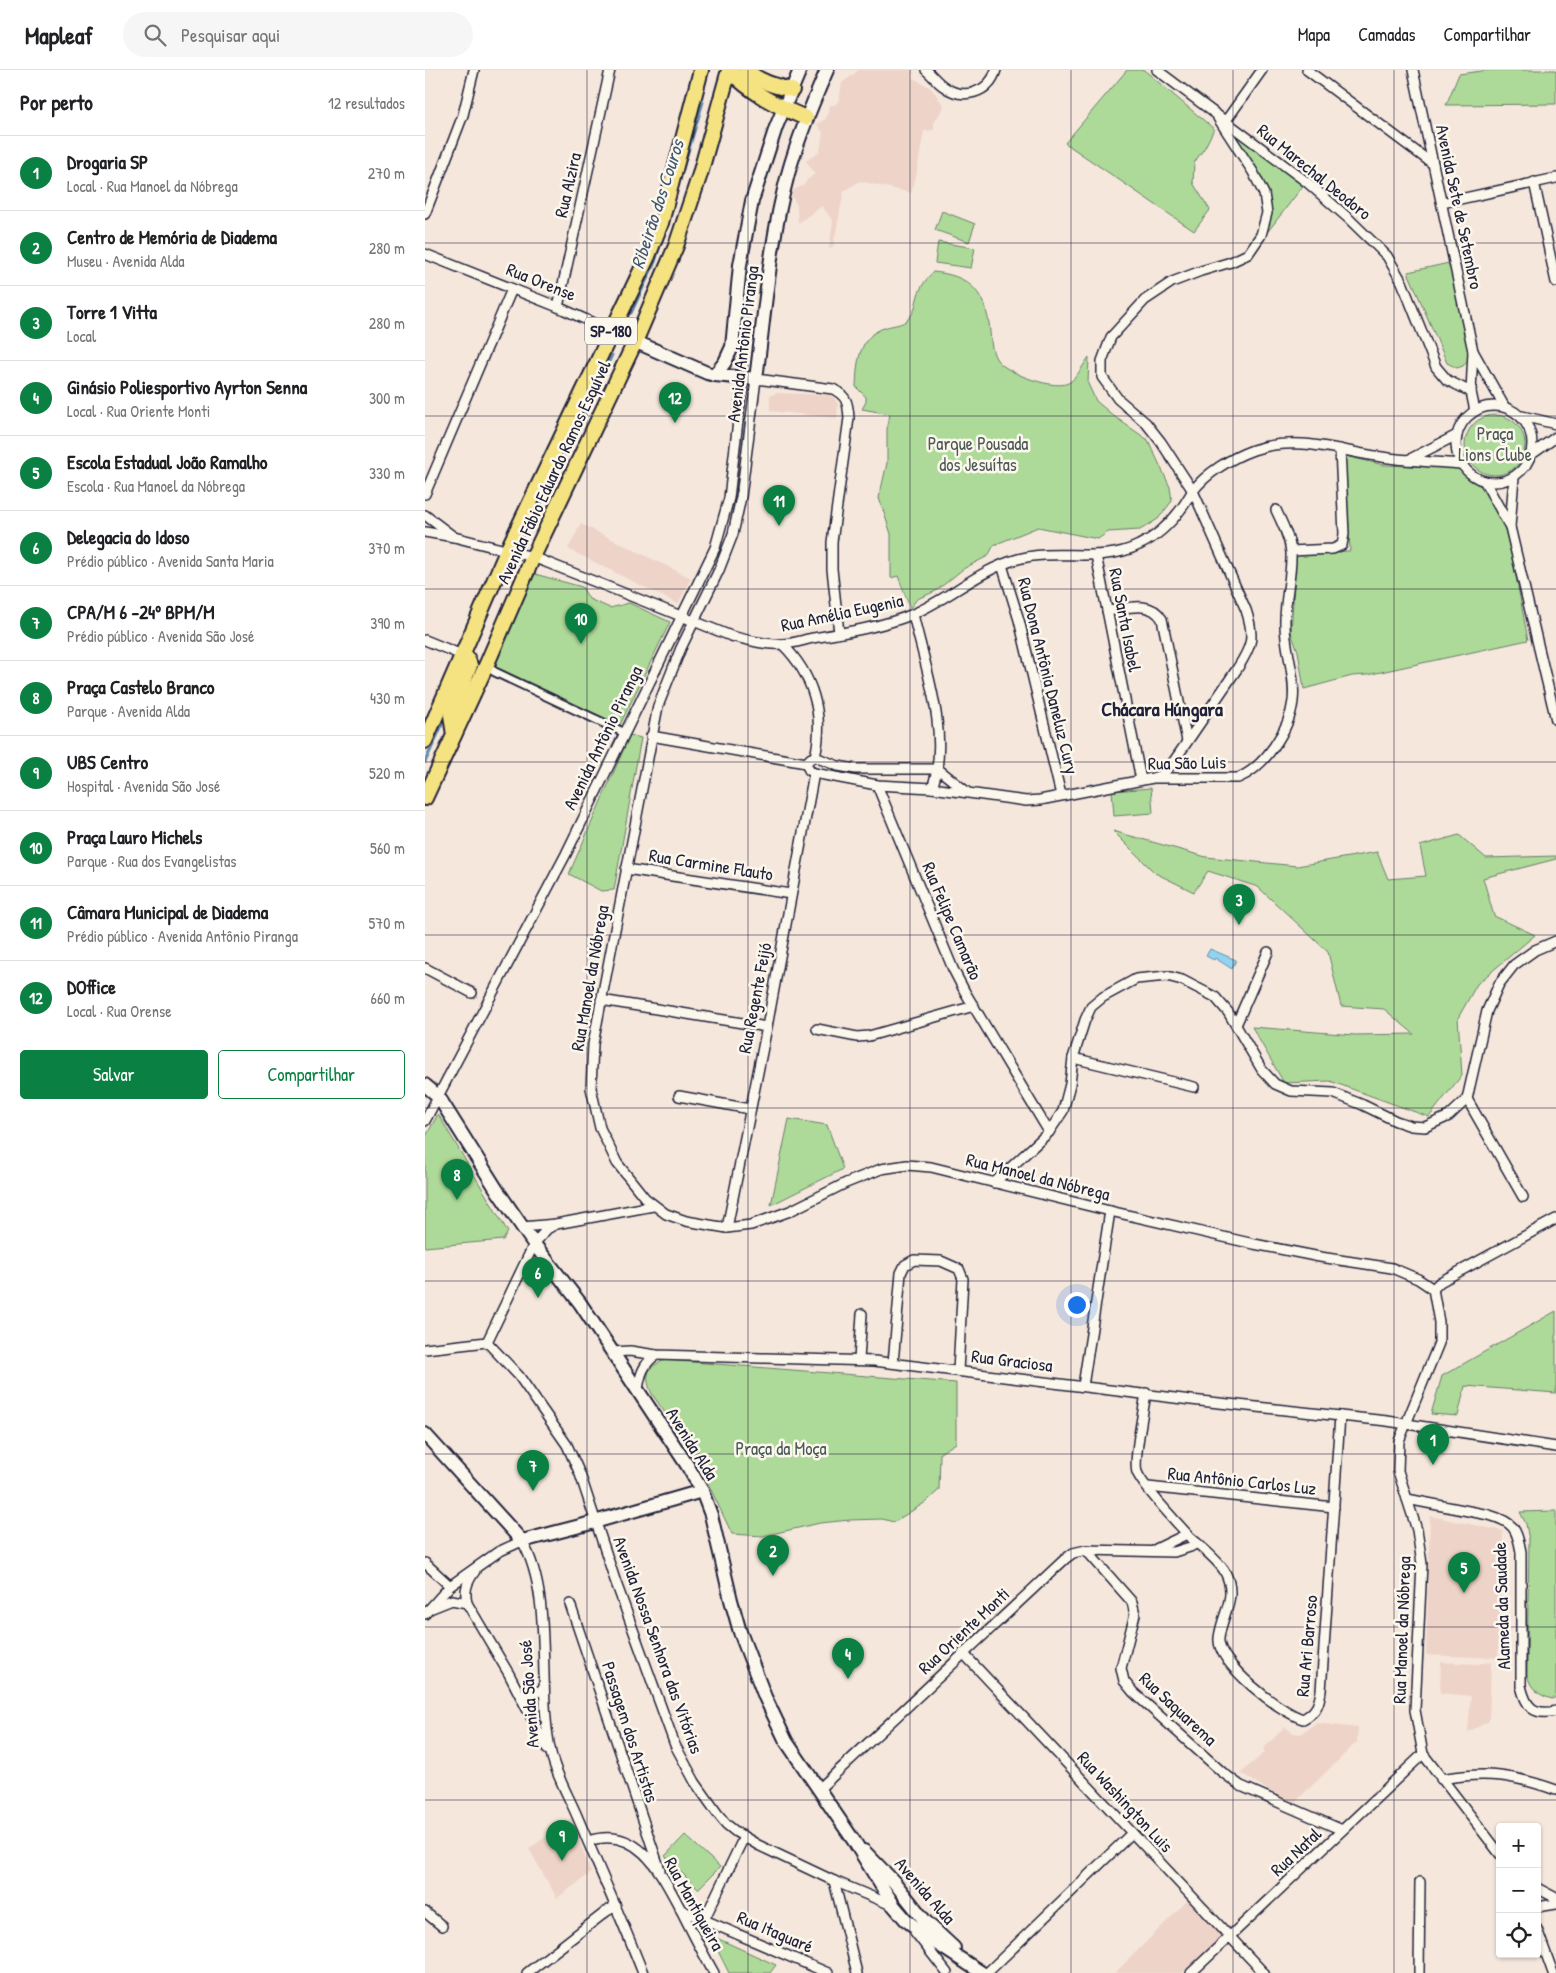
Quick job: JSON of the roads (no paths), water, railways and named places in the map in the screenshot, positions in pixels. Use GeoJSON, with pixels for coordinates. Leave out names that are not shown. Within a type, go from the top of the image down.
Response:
{"type":"FeatureCollection","features":[{"type":"Feature","properties":{"kind":"main road","name":"Avenida Fábio Eduardo Ramos Esquível"},"geometry":{"type":"LineString","coordinates":[[425,741],[507,551],[648,256],[661,223],[701,70]]}},
{"type":"Feature","properties":{"kind":"main road","name":"Avenida Fábio Eduardo Ramos Esquível"},"geometry":{"type":"LineString","coordinates":[[425,798],[486,666],[533,557],[635,342],[676,246],[687,217],[729,70]]}},
{"type":"Feature","properties":{"kind":"main road"},"geometry":{"type":"LineString","coordinates":[[729,70],[750,89],[783,108],[806,118]]}},
{"type":"Feature","properties":{"kind":"main road"},"geometry":{"type":"LineString","coordinates":[[746,70],[757,79],[791,90]]}},
{"type":"Feature","properties":{"kind":"main road","name":"Avenida Antônio Piranga"},"geometry":{"type":"LineString","coordinates":[[715,375],[725,362],[732,347],[741,258],[752,201],[762,165],[783,108],[800,70]]}},
{"type":"Feature","properties":{"kind":"main road","name":"Avenida Antônio Piranga"},"geometry":{"type":"LineString","coordinates":[[750,378],[780,207],[788,173],[806,118],[827,70]]}},
{"type":"Feature","properties":{"kind":"main road","name":"Rua Orense"},"geometry":{"type":"LineString","coordinates":[[611,331],[715,375],[750,378]]}},
{"type":"Feature","properties":{"kind":"main road"},"geometry":{"type":"LineString","coordinates":[[454,736],[451,715],[470,665],[467,658],[462,655]]}},
{"type":"Feature","properties":{"kind":"main road"},"geometry":{"type":"LineString","coordinates":[[425,1085],[439,1096]]}},
{"type":"Feature","properties":{"kind":"main road","name":"Avenida Alda"},"geometry":{"type":"LineString","coordinates":[[439,1096],[497,1190],[534,1244],[581,1303],[687,1465],[702,1492],[711,1515],[733,1609],[772,1714],[787,1741],[853,1840],[893,1906],[906,1920],[936,1943],[982,1973]]}},
{"type":"Feature","properties":{"kind":"main road","name":"Avenida São José"},"geometry":{"type":"LineString","coordinates":[[425,1434],[522,1541]]}},
{"type":"Feature","properties":{"kind":"main road"},"geometry":{"type":"LineString","coordinates":[[522,1541],[702,1492]]}},
{"type":"Feature","properties":{"kind":"main road","name":"Avenida Alda"},"geometry":{"type":"LineString","coordinates":[[853,1840],[879,1865],[925,1921],[969,1966]]}},
{"type":"Feature","properties":{"kind":"main road"},"geometry":{"type":"LineString","coordinates":[[893,1906],[925,1921]]}},
{"type":"Feature","properties":{"kind":"street"},"geometry":{"type":"LineString","coordinates":[[425,214],[463,115],[474,70]]}},
{"type":"Feature","properties":{"kind":"street","name":"Rua Alzira"},"geometry":{"type":"LineString","coordinates":[[558,307],[609,70]]}},
{"type":"Feature","properties":{"kind":"street"},"geometry":{"type":"LineString","coordinates":[[926,70],[944,87],[967,95],[982,91],[994,77],[996,70]]}},
{"type":"Feature","properties":{"kind":"street","name":"Rua Marechal Deodoro"},"geometry":{"type":"LineString","coordinates":[[1157,70],[1315,189],[1387,256],[1402,282],[1436,367],[1447,380],[1471,392]]}},
{"type":"Feature","properties":{"kind":"street"},"geometry":{"type":"LineString","coordinates":[[1153,778],[1162,775],[1187,742],[1247,653],[1251,640],[1252,626],[1193,491],[1161,442],[1146,423],[1130,411],[1109,388],[1102,377],[1102,361],[1111,337],[1145,300],[1172,282],[1231,262],[1248,254],[1258,242],[1267,212],[1264,194],[1222,120],[1262,70]]}},
{"type":"Feature","properties":{"kind":"street"},"geometry":{"type":"LineString","coordinates":[[1307,70],[1433,164]]}},
{"type":"Feature","properties":{"kind":"street","name":"Avenida Sete de Setembro"},"geometry":{"type":"LineString","coordinates":[[1413,70],[1473,351],[1471,392],[1475,411]]}},
{"type":"Feature","properties":{"kind":"street"},"geometry":{"type":"LineString","coordinates":[[1442,203],[1556,178]]}},
{"type":"Feature","properties":{"kind":"street"},"geometry":{"type":"LineString","coordinates":[[1535,182],[1556,282]]}},
{"type":"Feature","properties":{"kind":"street","name":"Rua Orense"},"geometry":{"type":"LineString","coordinates":[[425,254],[558,307],[611,331]]}},
{"type":"Feature","properties":{"kind":"street"},"geometry":{"type":"LineString","coordinates":[[425,494],[512,289]]}},
{"type":"Feature","properties":{"kind":"street","name":"Avenida Sete de Setembro"},"geometry":{"type":"LineString","coordinates":[[1473,351],[1504,406]]}},
{"type":"Feature","properties":{"kind":"street"},"geometry":{"type":"LineString","coordinates":[[750,378],[833,389],[847,400],[849,418],[832,542],[832,569],[839,634]]}},
{"type":"Feature","properties":{"kind":"street","name":"Avenida Antônio Piranga"},"geometry":{"type":"LineString","coordinates":[[425,1121],[566,854],[715,548],[729,498],[750,378]]}},
{"type":"Feature","properties":{"kind":"street","name":"Avenida Antônio Piranga"},"geometry":{"type":"LineString","coordinates":[[693,622],[719,570],[733,534],[741,497],[750,378]]}},
{"type":"Feature","properties":{"kind":"street"},"geometry":{"type":"LineString","coordinates":[[1556,424],[1522,416],[1504,406],[1494,405],[1475,411],[1467,417],[1457,435],[1456,445],[1461,464],[1471,475],[1485,482],[1495,483],[1514,477],[1525,467],[1532,454],[1556,437]]}},
{"type":"Feature","properties":{"kind":"street"},"geometry":{"type":"LineString","coordinates":[[1522,416],[1532,434],[1532,454]]}},
{"type":"Feature","properties":{"kind":"street"},"geometry":{"type":"LineString","coordinates":[[1408,460],[1457,435]]}},
{"type":"Feature","properties":{"kind":"street","name":"Rua Amélia Eugenia"},"geometry":{"type":"LineString","coordinates":[[425,532],[454,537],[533,557],[731,636],[756,642],[782,644],[839,634],[913,614],[987,570],[1020,558],[1067,554],[1116,554],[1139,545],[1161,532],[1181,509],[1193,491],[1225,463],[1253,450],[1281,443],[1325,445],[1371,455],[1461,464]]}},
{"type":"Feature","properties":{"kind":"street"},"geometry":{"type":"LineString","coordinates":[[1291,551],[1339,548],[1343,541],[1340,449]]}},
{"type":"Feature","properties":{"kind":"street"},"geometry":{"type":"LineString","coordinates":[[1510,528],[1514,477]]}},
{"type":"Feature","properties":{"kind":"street"},"geometry":{"type":"LineString","coordinates":[[1485,482],[1510,528],[1556,720]]}},
{"type":"Feature","properties":{"kind":"street","name":"Rua São Luis"},"geometry":{"type":"LineString","coordinates":[[877,785],[932,788],[1025,800],[1153,778],[1238,778],[1249,774],[1270,752],[1290,714],[1293,700],[1285,623],[1291,551],[1276,510]]}},
{"type":"Feature","properties":{"kind":"street"},"geometry":{"type":"LineString","coordinates":[[425,515],[454,537]]}},
{"type":"Feature","properties":{"kind":"street","name":"Rua Santa Isabel"},"geometry":{"type":"LineString","coordinates":[[1096,555],[1141,780]]}},
{"type":"Feature","properties":{"kind":"street","name":"Rua Dona Antônia Daneluz Cury"},"geometry":{"type":"LineString","coordinates":[[1002,565],[1019,620],[1061,795]]}},
{"type":"Feature","properties":{"kind":"street"},"geometry":{"type":"LineString","coordinates":[[1107,611],[1142,606],[1158,612],[1162,619],[1187,742]]}},
{"type":"Feature","properties":{"kind":"street"},"geometry":{"type":"LineString","coordinates":[[913,614],[939,730],[938,769],[932,788]]}},
{"type":"Feature","properties":{"kind":"street","name":"Rua Manoel da Nóbrega"},"geometry":{"type":"LineString","coordinates":[[693,622],[665,686],[651,736],[593,1044],[591,1088],[599,1128],[617,1163],[645,1198],[653,1206],[666,1214],[727,1228],[751,1225],[790,1210],[846,1183],[881,1169],[907,1165],[931,1167],[1254,1244],[1392,1268],[1418,1279],[1433,1289],[1439,1322],[1439,1343],[1399,1441],[1398,1471],[1417,1530],[1422,1564],[1415,1710],[1423,1754],[1496,1849]]}},
{"type":"Feature","properties":{"kind":"street"},"geometry":{"type":"LineString","coordinates":[[425,640],[462,655]]}},
{"type":"Feature","properties":{"kind":"street"},"geometry":{"type":"LineString","coordinates":[[782,644],[798,663],[808,679],[815,696],[819,721],[818,746],[815,757]]}},
{"type":"Feature","properties":{"kind":"street"},"geometry":{"type":"LineString","coordinates":[[486,666],[625,733]]}},
{"type":"Feature","properties":{"kind":"street"},"geometry":{"type":"LineString","coordinates":[[651,736],[806,762],[815,757],[849,768],[938,769],[967,792]]}},
{"type":"Feature","properties":{"kind":"street"},"geometry":{"type":"LineString","coordinates":[[806,762],[809,770],[814,773],[877,785],[881,769]]}},
{"type":"Feature","properties":{"kind":"street","name":"Rua Regente Feijó"},"geometry":{"type":"LineString","coordinates":[[727,1228],[767,1027],[814,773]]}},
{"type":"Feature","properties":{"kind":"street","name":"Rua Felipe Camarão"},"geometry":{"type":"LineString","coordinates":[[877,785],[953,969],[1049,1132]]}},
{"type":"Feature","properties":{"kind":"street","name":"Rua Carmine Flauto"},"geometry":{"type":"LineString","coordinates":[[626,869],[791,894]]}},
{"type":"Feature","properties":{"kind":"street"},"geometry":{"type":"LineString","coordinates":[[994,1183],[1049,1132],[1063,1110],[1070,1084],[1073,1058],[1091,1007],[1103,997],[1136,979],[1167,976],[1195,986],[1215,997],[1228,1012],[1262,1070],[1275,1084],[1291,1090],[1333,1093],[1396,1121],[1411,1126],[1425,1127],[1449,1116],[1467,1099],[1487,1011],[1499,984],[1515,965],[1528,955],[1556,941]]}},
{"type":"Feature","properties":{"kind":"street"},"geometry":{"type":"LineString","coordinates":[[1235,1025],[1268,952]]}},
{"type":"Feature","properties":{"kind":"street"},"geometry":{"type":"LineString","coordinates":[[425,968],[472,993]]}},
{"type":"Feature","properties":{"kind":"street"},"geometry":{"type":"LineString","coordinates":[[601,1000],[767,1027]]}},
{"type":"Feature","properties":{"kind":"street"},"geometry":{"type":"LineString","coordinates":[[817,1028],[857,1037],[869,1036],[974,1006]]}},
{"type":"Feature","properties":{"kind":"street"},"geometry":{"type":"LineString","coordinates":[[1073,1058],[1194,1087]]}},
{"type":"Feature","properties":{"kind":"street"},"geometry":{"type":"LineString","coordinates":[[679,1096],[750,1109]]}},
{"type":"Feature","properties":{"kind":"street"},"geometry":{"type":"LineString","coordinates":[[1467,1099],[1523,1197]]}},
{"type":"Feature","properties":{"kind":"street"},"geometry":{"type":"LineString","coordinates":[[523,1227],[556,1224],[653,1206]]}},
{"type":"Feature","properties":{"kind":"street"},"geometry":{"type":"LineString","coordinates":[[1083,1386],[1110,1211]]}},
{"type":"Feature","properties":{"kind":"street"},"geometry":{"type":"LineString","coordinates":[[1433,1289],[1440,1282],[1556,1219]]}},
{"type":"Feature","properties":{"kind":"street"},"geometry":{"type":"LineString","coordinates":[[425,1349],[487,1342],[534,1244],[547,1229],[556,1224]]}},
{"type":"Feature","properties":{"kind":"street"},"geometry":{"type":"LineString","coordinates":[[893,1363],[901,1273],[905,1265],[914,1260],[941,1261],[959,1270],[963,1279],[958,1371]]}},
{"type":"Feature","properties":{"kind":"street"},"geometry":{"type":"LineString","coordinates":[[859,1360],[862,1314]]}},
{"type":"Feature","properties":{"kind":"street","name":"Avenida Nossa Senhora das Vitórias"},"geometry":{"type":"LineString","coordinates":[[487,1342],[519,1376],[567,1445],[597,1521],[615,1580],[675,1745],[691,1776],[717,1813],[726,1824],[744,1837],[834,1881],[893,1906]]}},
{"type":"Feature","properties":{"kind":"street","name":"Rua Graciosa"},"geometry":{"type":"LineString","coordinates":[[612,1352],[630,1351],[656,1355],[859,1360],[893,1363],[1405,1424],[1556,1447]]}},
{"type":"Feature","properties":{"kind":"street"},"geometry":{"type":"LineString","coordinates":[[637,1390],[647,1361],[656,1355]]}},
{"type":"Feature","properties":{"kind":"street"},"geometry":{"type":"LineString","coordinates":[[1146,1393],[1137,1472],[1187,1534]]}},
{"type":"Feature","properties":{"kind":"street","name":"Rua Ari Barroso"},"geometry":{"type":"LineString","coordinates":[[1187,1534],[1224,1570],[1229,1582],[1231,1593],[1219,1639],[1221,1650],[1244,1679],[1285,1711],[1303,1719],[1313,1714],[1319,1704],[1321,1691],[1340,1416]]}},
{"type":"Feature","properties":{"kind":"street","name":"Rua Antônio Carlos Luz"},"geometry":{"type":"LineString","coordinates":[[1148,1487],[1334,1507]]}},
{"type":"Feature","properties":{"kind":"street","name":"Alameda da Saudade"},"geometry":{"type":"LineString","coordinates":[[1407,1499],[1489,1515],[1502,1519],[1513,1526],[1519,1537],[1521,1552],[1521,1686],[1529,1708],[1539,1712],[1556,1711]]}},
{"type":"Feature","properties":{"kind":"street","name":"Rua Oriente Monti"},"geometry":{"type":"LineString","coordinates":[[1154,1550],[1187,1534]]}},
{"type":"Feature","properties":{"kind":"street"},"geometry":{"type":"LineString","coordinates":[[428,1611],[450,1586],[498,1552],[522,1541]]}},
{"type":"Feature","properties":{"kind":"street","name":"Avenida São José"},"geometry":{"type":"LineString","coordinates":[[522,1541],[529,1552],[541,1603],[543,1689],[551,1754],[643,1973]]}},
{"type":"Feature","properties":{"kind":"street","name":"Rua Oriente Monti"},"geometry":{"type":"LineString","coordinates":[[819,1789],[1073,1553],[1086,1550],[1154,1550],[1166,1552],[1181,1550],[1197,1543]]}},
{"type":"Feature","properties":{"kind":"street","name":"Rua Saquarema"},"geometry":{"type":"LineString","coordinates":[[1086,1550],[1132,1602],[1135,1614],[1121,1668],[1124,1681],[1133,1692],[1222,1772],[1241,1786],[1342,1830]]}},
{"type":"Feature","properties":{"kind":"street"},"geometry":{"type":"LineString","coordinates":[[425,1563],[450,1586]]}},
{"type":"Feature","properties":{"kind":"street"},"geometry":{"type":"LineString","coordinates":[[476,1569],[466,1586],[465,1595],[467,1603],[519,1693],[551,1754]]}},
{"type":"Feature","properties":{"kind":"street"},"geometry":{"type":"LineString","coordinates":[[428,1611],[452,1600],[467,1603]]}},
{"type":"Feature","properties":{"kind":"street","name":"Passagem dos Artistas"},"geometry":{"type":"LineString","coordinates":[[570,1604],[660,1870]]}},
{"type":"Feature","properties":{"kind":"street","name":"Rua Washington Luis"},"geometry":{"type":"LineString","coordinates":[[963,1654],[1264,1973]]}},
{"type":"Feature","properties":{"kind":"street"},"geometry":{"type":"LineString","coordinates":[[519,1693],[530,1696],[543,1689]]}},
{"type":"Feature","properties":{"kind":"street","name":"Rua Natal"},"geometry":{"type":"LineString","coordinates":[[1191,1973],[1423,1754]]}},
{"type":"Feature","properties":{"kind":"street"},"geometry":{"type":"LineString","coordinates":[[1441,1779],[1473,1774],[1509,1776],[1556,1790]]}},
{"type":"Feature","properties":{"kind":"street"},"geometry":{"type":"LineString","coordinates":[[987,1973],[1132,1833]]}},
{"type":"Feature","properties":{"kind":"street","name":"Rua Mantiqueira"},"geometry":{"type":"LineString","coordinates":[[588,1841],[600,1837],[615,1838],[634,1845],[645,1854],[660,1870],[714,1973]]}},
{"type":"Feature","properties":{"kind":"street"},"geometry":{"type":"LineString","coordinates":[[704,1920],[744,1837]]}},
{"type":"Feature","properties":{"kind":"street"},"geometry":{"type":"LineString","coordinates":[[834,1881],[857,1973]]}},
{"type":"Feature","properties":{"kind":"street"},"geometry":{"type":"LineString","coordinates":[[1419,1973],[1420,1882]]}},
{"type":"Feature","properties":{"kind":"street"},"geometry":{"type":"LineString","coordinates":[[1541,1890],[1556,1898]]}},
{"type":"Feature","properties":{"kind":"street"},"geometry":{"type":"LineString","coordinates":[[1541,1906],[1556,1904]]}},
{"type":"Feature","properties":{"kind":"street"},"geometry":{"type":"LineString","coordinates":[[527,1973],[616,1906]]}},
{"type":"Feature","properties":{"kind":"street","name":"Rua Itaguaré"},"geometry":{"type":"LineString","coordinates":[[681,1910],[828,1973]]}},
{"type":"Feature","properties":{"kind":"street"},"geometry":{"type":"LineString","coordinates":[[425,1912],[442,1926]]}},
{"type":"Feature","properties":{"kind":"street"},"geometry":{"type":"LineString","coordinates":[[906,1920],[947,1973]]}},
{"type":"Feature","properties":{"kind":"street"},"geometry":{"type":"LineString","coordinates":[[1541,1940],[1553,1973]]}},
{"type":"Feature","properties":{"kind":"water"},"geometry":{"type":"Polygon","coordinates":[[[1210,949],[1236,960],[1232,969],[1215,958],[1214,960],[1206,956],[1210,949]]]}},
{"type":"Feature","properties":{"kind":"waterway","name":"Ribeirão dos Couros"},"geometry":{"type":"LineString","coordinates":[[675,195],[703,102]]}},
{"type":"Feature","properties":{"kind":"waterway","name":"Ribeirão dos Couros"},"geometry":{"type":"LineString","coordinates":[[631,313],[655,262],[663,235]]}},
{"type":"Feature","properties":{"kind":"waterway"},"geometry":{"type":"LineString","coordinates":[[532,523],[612,355]]}},
{"type":"Feature","properties":{"kind":"waterway"},"geometry":{"type":"LineString","coordinates":[[425,762],[442,725]]}},
{"type":"Feature","properties":{"kind":"place","name":"DOffice"},"geometry":{"type":"Point","coordinates":[675,423]}},
{"type":"Feature","properties":{"kind":"place","name":"Câmara Municipal de Diadema"},"geometry":{"type":"Point","coordinates":[779,526]}},
{"type":"Feature","properties":{"kind":"place","name":"Praça Lauro Michels"},"geometry":{"type":"Point","coordinates":[581,644]}},
{"type":"Feature","properties":{"kind":"place","name":"Torre 1 Vitta"},"geometry":{"type":"Point","coordinates":[1239,925]}},
{"type":"Feature","properties":{"kind":"place","name":"Praça Castelo Branco"},"geometry":{"type":"Point","coordinates":[457,1200]}},
{"type":"Feature","properties":{"kind":"place","name":"Delegacia do Idoso"},"geometry":{"type":"Point","coordinates":[538,1298]}},
{"type":"Feature","properties":{"kind":"place","name":"Drogaria SP"},"geometry":{"type":"Point","coordinates":[1433,1465]}},
{"type":"Feature","properties":{"kind":"place","name":"CPA/M 6 -24º BPM/M"},"geometry":{"type":"Point","coordinates":[533,1491]}},
{"type":"Feature","properties":{"kind":"place","name":"Centro de Memória de Diadema"},"geometry":{"type":"Point","coordinates":[773,1576]}},
{"type":"Feature","properties":{"kind":"place","name":"Escola Estadual João Ramalho"},"geometry":{"type":"Point","coordinates":[1464,1593]}},
{"type":"Feature","properties":{"kind":"place","name":"Ginásio Poliesportivo Ayrton Senna"},"geometry":{"type":"Point","coordinates":[848,1679]}},
{"type":"Feature","properties":{"kind":"place","name":"UBS Centro"},"geometry":{"type":"Point","coordinates":[562,1861]}},
{"type":"Feature","properties":{"kind":"district","name":"Chácara Húngara"},"geometry":{"type":"Point","coordinates":[1162,709]}},
{"type":"Feature","properties":{"kind":"park label","name":"Praça Lions Clube"},"geometry":{"type":"Point","coordinates":[1495,444]}},
{"type":"Feature","properties":{"kind":"park label","name":"Parque Pousada dos Jesuítas"},"geometry":{"type":"Point","coordinates":[978,454]}},
{"type":"Feature","properties":{"kind":"park label","name":"Praça da Moça"},"geometry":{"type":"Point","coordinates":[781,1449]}}]}
